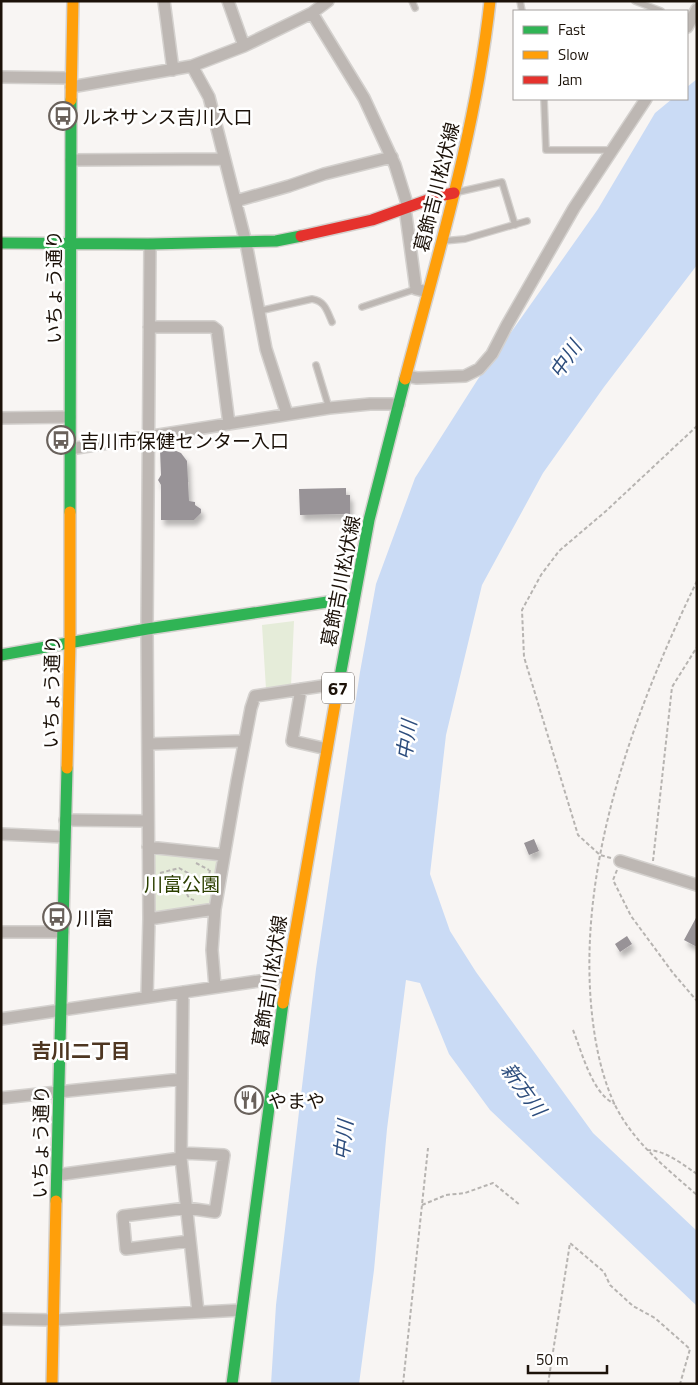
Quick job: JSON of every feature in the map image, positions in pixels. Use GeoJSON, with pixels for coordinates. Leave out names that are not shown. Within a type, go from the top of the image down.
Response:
{"type":"FeatureCollection","features":[{"type":"Feature","properties":{"kind":"street","name":"いちょう通り"},"geometry":{"type":"LineString","coordinates":[[52,1384],[70,643],[70,160],[73,1]]}},
{"type":"Feature","properties":{"kind":"street"},"geometry":{"type":"LineString","coordinates":[[164,1],[172,70]]}},
{"type":"Feature","properties":{"kind":"street"},"geometry":{"type":"LineString","coordinates":[[228,1],[244,46]]}},
{"type":"Feature","properties":{"kind":"street"},"geometry":{"type":"LineString","coordinates":[[1,77],[71,82],[192,66],[244,46],[312,13],[328,1]]}},
{"type":"Feature","properties":{"kind":"street","name":"葛飾吉川松伏線"},"geometry":{"type":"LineString","coordinates":[[232,1384],[286,977],[354,598],[369,520],[406,376],[422,290],[441,242],[480,82],[487,40],[490,1]]}},
{"type":"Feature","properties":{"kind":"street"},"geometry":{"type":"LineString","coordinates":[[688,23],[697,9]]}},
{"type":"Feature","properties":{"kind":"street"},"geometry":{"type":"LineString","coordinates":[[312,13],[364,98],[392,157],[406,208],[422,290]]}},
{"type":"Feature","properties":{"kind":"street"},"geometry":{"type":"LineString","coordinates":[[192,66],[209,97],[246,243],[266,349],[287,414]]}},
{"type":"Feature","properties":{"kind":"street"},"geometry":{"type":"LineString","coordinates":[[406,376],[417,378],[465,376],[479,369],[492,354],[507,324],[570,215],[645,100]]}},
{"type":"Feature","properties":{"kind":"street"},"geometry":{"type":"LineString","coordinates":[[236,201],[324,174],[392,157]]}},
{"type":"Feature","properties":{"kind":"street"},"geometry":{"type":"LineString","coordinates":[[70,160],[224,159]]}},
{"type":"Feature","properties":{"kind":"street"},"geometry":{"type":"LineString","coordinates":[[1,243],[150,244],[276,241],[372,220],[454,193]]}},
{"type":"Feature","properties":{"kind":"street"},"geometry":{"type":"LineString","coordinates":[[147,997],[149,919],[147,629],[150,244]]}},
{"type":"Feature","properties":{"kind":"street"},"geometry":{"type":"LineString","coordinates":[[149,326],[214,327],[217,330],[228,424]]}},
{"type":"Feature","properties":{"kind":"street"},"geometry":{"type":"LineString","coordinates":[[70,449],[329,408],[370,404],[399,404]]}},
{"type":"Feature","properties":{"kind":"street"},"geometry":{"type":"LineString","coordinates":[[1,418],[70,417]]}},
{"type":"Feature","properties":{"kind":"street"},"geometry":{"type":"LineString","coordinates":[[1,655],[147,629],[354,598]]}},
{"type":"Feature","properties":{"kind":"street"},"geometry":{"type":"LineString","coordinates":[[215,986],[212,942],[215,909],[250,708],[255,696],[329,685],[338,687]]}},
{"type":"Feature","properties":{"kind":"street"},"geometry":{"type":"LineString","coordinates":[[301,689],[292,741],[327,749]]}},
{"type":"Feature","properties":{"kind":"street"},"geometry":{"type":"LineString","coordinates":[[148,744],[244,741]]}},
{"type":"Feature","properties":{"kind":"street"},"geometry":{"type":"LineString","coordinates":[[65,820],[147,821]]}},
{"type":"Feature","properties":{"kind":"street"},"geometry":{"type":"LineString","coordinates":[[1,834],[64,837]]}},
{"type":"Feature","properties":{"kind":"street"},"geometry":{"type":"LineString","coordinates":[[148,847],[223,855]]}},
{"type":"Feature","properties":{"kind":"street"},"geometry":{"type":"LineString","coordinates":[[616,859],[697,885]]}},
{"type":"Feature","properties":{"kind":"street"},"geometry":{"type":"LineString","coordinates":[[149,919],[215,909]]}},
{"type":"Feature","properties":{"kind":"street"},"geometry":{"type":"LineString","coordinates":[[1,932],[63,932]]}},
{"type":"Feature","properties":{"kind":"street"},"geometry":{"type":"LineString","coordinates":[[1,1019],[286,977]]}},
{"type":"Feature","properties":{"kind":"street"},"geometry":{"type":"LineString","coordinates":[[183,992],[181,1155],[198,1312]]}},
{"type":"Feature","properties":{"kind":"street"},"geometry":{"type":"LineString","coordinates":[[1,1098],[182,1079]]}},
{"type":"Feature","properties":{"kind":"street"},"geometry":{"type":"LineString","coordinates":[[57,1175],[181,1155],[224,1155],[215,1212],[187,1208],[123,1216],[126,1249],[190,1241]]}},
{"type":"Feature","properties":{"kind":"street"},"geometry":{"type":"LineString","coordinates":[[1,1319],[54,1320],[242,1310]]}},
{"type":"Feature","properties":{"kind":"lane"},"geometry":{"type":"LineString","coordinates":[[412,1],[415,8]]}},
{"type":"Feature","properties":{"kind":"lane"},"geometry":{"type":"LineString","coordinates":[[635,1],[659,10]]}},
{"type":"Feature","properties":{"kind":"lane"},"geometry":{"type":"LineString","coordinates":[[544,100],[546,150],[612,150]]}},
{"type":"Feature","properties":{"kind":"lane"},"geometry":{"type":"LineString","coordinates":[[454,193],[502,182],[515,224]]}},
{"type":"Feature","properties":{"kind":"lane"},"geometry":{"type":"LineString","coordinates":[[441,242],[465,239],[527,221]]}},
{"type":"Feature","properties":{"kind":"lane"},"geometry":{"type":"LineString","coordinates":[[362,307],[422,290]]}},
{"type":"Feature","properties":{"kind":"lane"},"geometry":{"type":"LineString","coordinates":[[259,311],[312,299],[320,300],[324,304],[332,322]]}},
{"type":"Feature","properties":{"kind":"lane"},"geometry":{"type":"LineString","coordinates":[[316,365],[329,408]]}},
{"type":"Feature","properties":{"kind":"path"},"geometry":{"type":"LineString","coordinates":[[697,426],[606,511],[559,551],[541,575],[522,610],[524,657],[578,835],[600,855],[616,859],[613,880],[631,916],[673,974],[697,1001]]}},
{"type":"Feature","properties":{"kind":"path"},"geometry":{"type":"LineString","coordinates":[[697,580],[673,630],[644,704],[620,776],[596,875],[589,939],[589,976],[599,1061],[615,1104],[630,1129],[647,1150],[697,1195]]}},
{"type":"Feature","properties":{"kind":"path"},"geometry":{"type":"LineString","coordinates":[[652,871],[672,687],[697,647]]}},
{"type":"Feature","properties":{"kind":"path"},"geometry":{"type":"LineString","coordinates":[[192,860],[210,870]]}},
{"type":"Feature","properties":{"kind":"path"},"geometry":{"type":"LineString","coordinates":[[158,868],[159,874],[179,868],[188,873],[191,882],[187,888],[187,895],[196,902],[190,904]]}},
{"type":"Feature","properties":{"kind":"path"},"geometry":{"type":"LineString","coordinates":[[573,1030],[600,1094],[607,1101],[615,1104]]}},
{"type":"Feature","properties":{"kind":"path"},"geometry":{"type":"LineString","coordinates":[[403,1384],[428,1148]]}},
{"type":"Feature","properties":{"kind":"path"},"geometry":{"type":"LineString","coordinates":[[647,1150],[656,1150],[665,1154],[697,1174]]}},
{"type":"Feature","properties":{"kind":"path"},"geometry":{"type":"LineString","coordinates":[[422,1206],[446,1195],[465,1193],[493,1184],[520,1205]]}},
{"type":"Feature","properties":{"kind":"path"},"geometry":{"type":"LineString","coordinates":[[548,1384],[570,1243],[604,1272],[610,1285],[633,1306],[655,1318],[690,1349],[680,1384]]}},
{"type":"Feature","properties":{"kind":"green space"},"geometry":{"type":"Polygon","coordinates":[[[294,621],[291,686],[266,689],[262,625],[294,621]]]}},
{"type":"Feature","properties":{"kind":"green space","name":"川富公園"},"geometry":{"type":"Polygon","coordinates":[[[157,853],[217,858],[213,905],[153,913],[153,856],[157,853]]]}},
{"type":"Feature","properties":{"kind":"water"},"geometry":{"type":"Polygon","coordinates":[[[697,79],[697,265],[604,387],[543,473],[482,585],[446,735],[430,874],[450,931],[476,972],[593,1133],[697,1231],[697,1306],[490,1110],[449,1054],[420,983],[406,980],[387,1129],[374,1270],[359,1384],[271,1384],[276,1305],[316,969],[360,672],[376,584],[415,478],[478,379],[598,209],[655,113],[671,100],[688,100],[688,86],[697,79]]]}},
{"type":"Feature","properties":{"kind":"building"},"geometry":{"type":"Polygon","coordinates":[[[160,450],[174,450],[181,453],[187,461],[189,501],[195,502],[195,505],[201,509],[201,513],[194,520],[161,520],[161,485],[158,480],[161,475],[160,450]]]}},
{"type":"Feature","properties":{"kind":"building"},"geometry":{"type":"Polygon","coordinates":[[[346,488],[346,495],[350,495],[350,514],[300,515],[299,489],[346,488]]]}},
{"type":"Feature","properties":{"kind":"building"},"geometry":{"type":"Polygon","coordinates":[[[534,839],[539,851],[529,855],[524,843],[534,839]]]}},
{"type":"Feature","properties":{"kind":"building"},"geometry":{"type":"Polygon","coordinates":[[[697,916],[697,947],[684,940],[697,916]]]}},
{"type":"Feature","properties":{"kind":"building"},"geometry":{"type":"Polygon","coordinates":[[[627,936],[632,944],[620,952],[615,944],[627,936]]]}},
{"type":"Feature","properties":{"kind":"traffic: fast"},"geometry":{"type":"LineString","coordinates":[[70,512],[71,100]]}},
{"type":"Feature","properties":{"kind":"traffic: fast"},"geometry":{"type":"LineString","coordinates":[[1,243],[150,244],[276,241],[301,236]]}},
{"type":"Feature","properties":{"kind":"traffic: fast"},"geometry":{"type":"LineString","coordinates":[[336,698],[369,520],[405,379]]}},
{"type":"Feature","properties":{"kind":"traffic: fast"},"geometry":{"type":"LineString","coordinates":[[1,655],[147,629],[354,598]]}},
{"type":"Feature","properties":{"kind":"traffic: fast"},"geometry":{"type":"LineString","coordinates":[[56,1201],[67,768]]}},
{"type":"Feature","properties":{"kind":"traffic: fast"},"geometry":{"type":"LineString","coordinates":[[232,1384],[283,1003]]}},
{"type":"Feature","properties":{"kind":"traffic: slow"},"geometry":{"type":"LineString","coordinates":[[71,100],[73,1]]}},
{"type":"Feature","properties":{"kind":"traffic: slow"},"geometry":{"type":"LineString","coordinates":[[405,379],[466,144],[484,49],[490,1]]}},
{"type":"Feature","properties":{"kind":"traffic: slow"},"geometry":{"type":"LineString","coordinates":[[67,768],[70,643],[70,512]]}},
{"type":"Feature","properties":{"kind":"traffic: slow"},"geometry":{"type":"LineString","coordinates":[[283,1003],[336,698]]}},
{"type":"Feature","properties":{"kind":"traffic: slow"},"geometry":{"type":"LineString","coordinates":[[52,1384],[56,1201]]}},
{"type":"Feature","properties":{"kind":"traffic: jam"},"geometry":{"type":"LineString","coordinates":[[301,236],[372,220],[439,196],[454,193]]}},
{"type":"Feature","properties":{"kind":"place","name":"ルネサンス吉川入口"},"geometry":{"type":"Point","coordinates":[63,116]}},
{"type":"Feature","properties":{"kind":"place","name":"吉川市保健センター入口"},"geometry":{"type":"Point","coordinates":[61,440]}},
{"type":"Feature","properties":{"kind":"place","name":"川富"},"geometry":{"type":"Point","coordinates":[57,917]}},
{"type":"Feature","properties":{"kind":"place","name":"やまや"},"geometry":{"type":"Point","coordinates":[249,1100]}},
{"type":"Feature","properties":{"kind":"district","name":"吉川二丁目"},"geometry":{"type":"Point","coordinates":[81,1050]}},
{"type":"Feature","properties":{"kind":"water label","name":"中川"},"geometry":{"type":"Point","coordinates":[565,359]}},
{"type":"Feature","properties":{"kind":"water label","name":"中川"},"geometry":{"type":"Point","coordinates":[406,740]}},
{"type":"Feature","properties":{"kind":"water label","name":"新方川"},"geometry":{"type":"Point","coordinates":[524,1089]}},
{"type":"Feature","properties":{"kind":"water label","name":"中川"},"geometry":{"type":"Point","coordinates":[343,1140]}}]}
